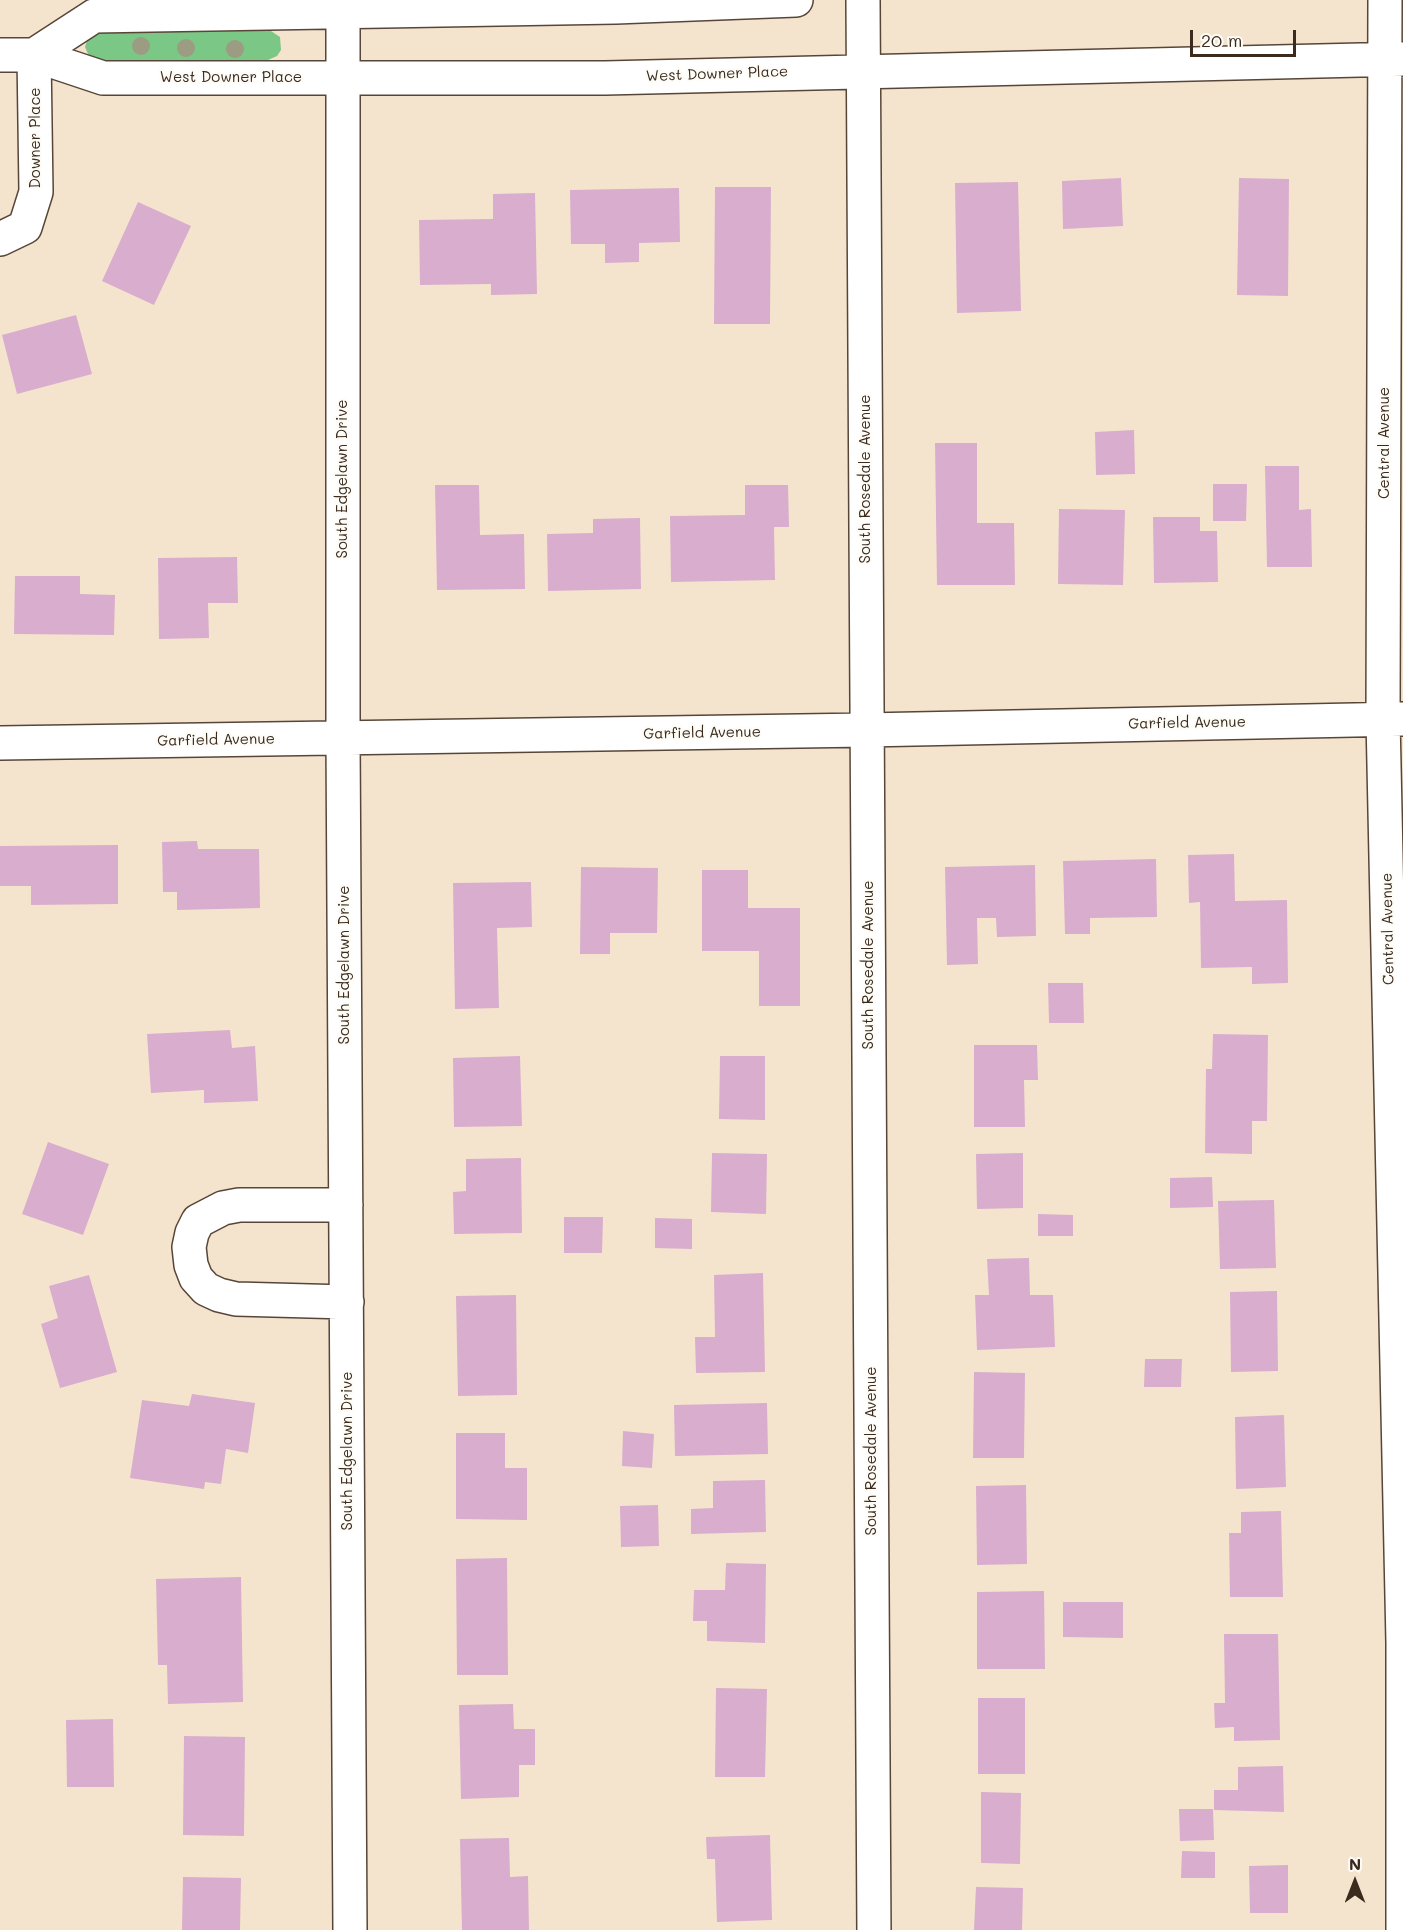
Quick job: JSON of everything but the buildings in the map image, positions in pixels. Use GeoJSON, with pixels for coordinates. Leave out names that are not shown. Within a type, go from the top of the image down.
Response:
{"type":"FeatureCollection","features":[{"type":"Feature","properties":{"kind":"street"},"geometry":{"type":"LineString","coordinates":[[34,55],[93,16],[343,6],[616,7],[796,0]]}},
{"type":"Feature","properties":{"kind":"street","name":"South Rosedale Avenue"},"geometry":{"type":"LineString","coordinates":[[863,0],[874,1930]]}},
{"type":"Feature","properties":{"kind":"street","name":"Central Avenue"},"geometry":{"type":"LineString","coordinates":[[1385,0],[1394,59],[1393,719],[1403,1631],[1403,1930]]}},
{"type":"Feature","properties":{"kind":"street","name":"South Edgelawn Drive"},"geometry":{"type":"LineString","coordinates":[[343,6],[341,77],[343,738],[350,1930]]}},
{"type":"Feature","properties":{"kind":"street","name":"West Downer Place"},"geometry":{"type":"LineString","coordinates":[[0,55],[34,55],[103,78],[605,78],[1394,59]]}},
{"type":"Feature","properties":{"kind":"street","name":"Downer Place"},"geometry":{"type":"LineString","coordinates":[[0,238],[25,227],[36,192],[34,55]]}},
{"type":"Feature","properties":{"kind":"street","name":"Garfield Avenue"},"geometry":{"type":"LineString","coordinates":[[0,744],[1393,719]]}},
{"type":"Feature","properties":{"kind":"street"},"geometry":{"type":"LineString","coordinates":[[346,1205],[239,1205],[223,1208],[198,1221],[189,1247],[191,1265],[196,1278],[206,1288],[219,1295],[236,1299],[347,1302]]}},
{"type":"Feature","properties":{"kind":"green space"},"geometry":{"type":"Polygon","coordinates":[[[268,29],[280,37],[281,50],[277,56],[268,60],[97,60],[88,54],[85,47],[88,37],[96,31],[268,29]]]}}]}
